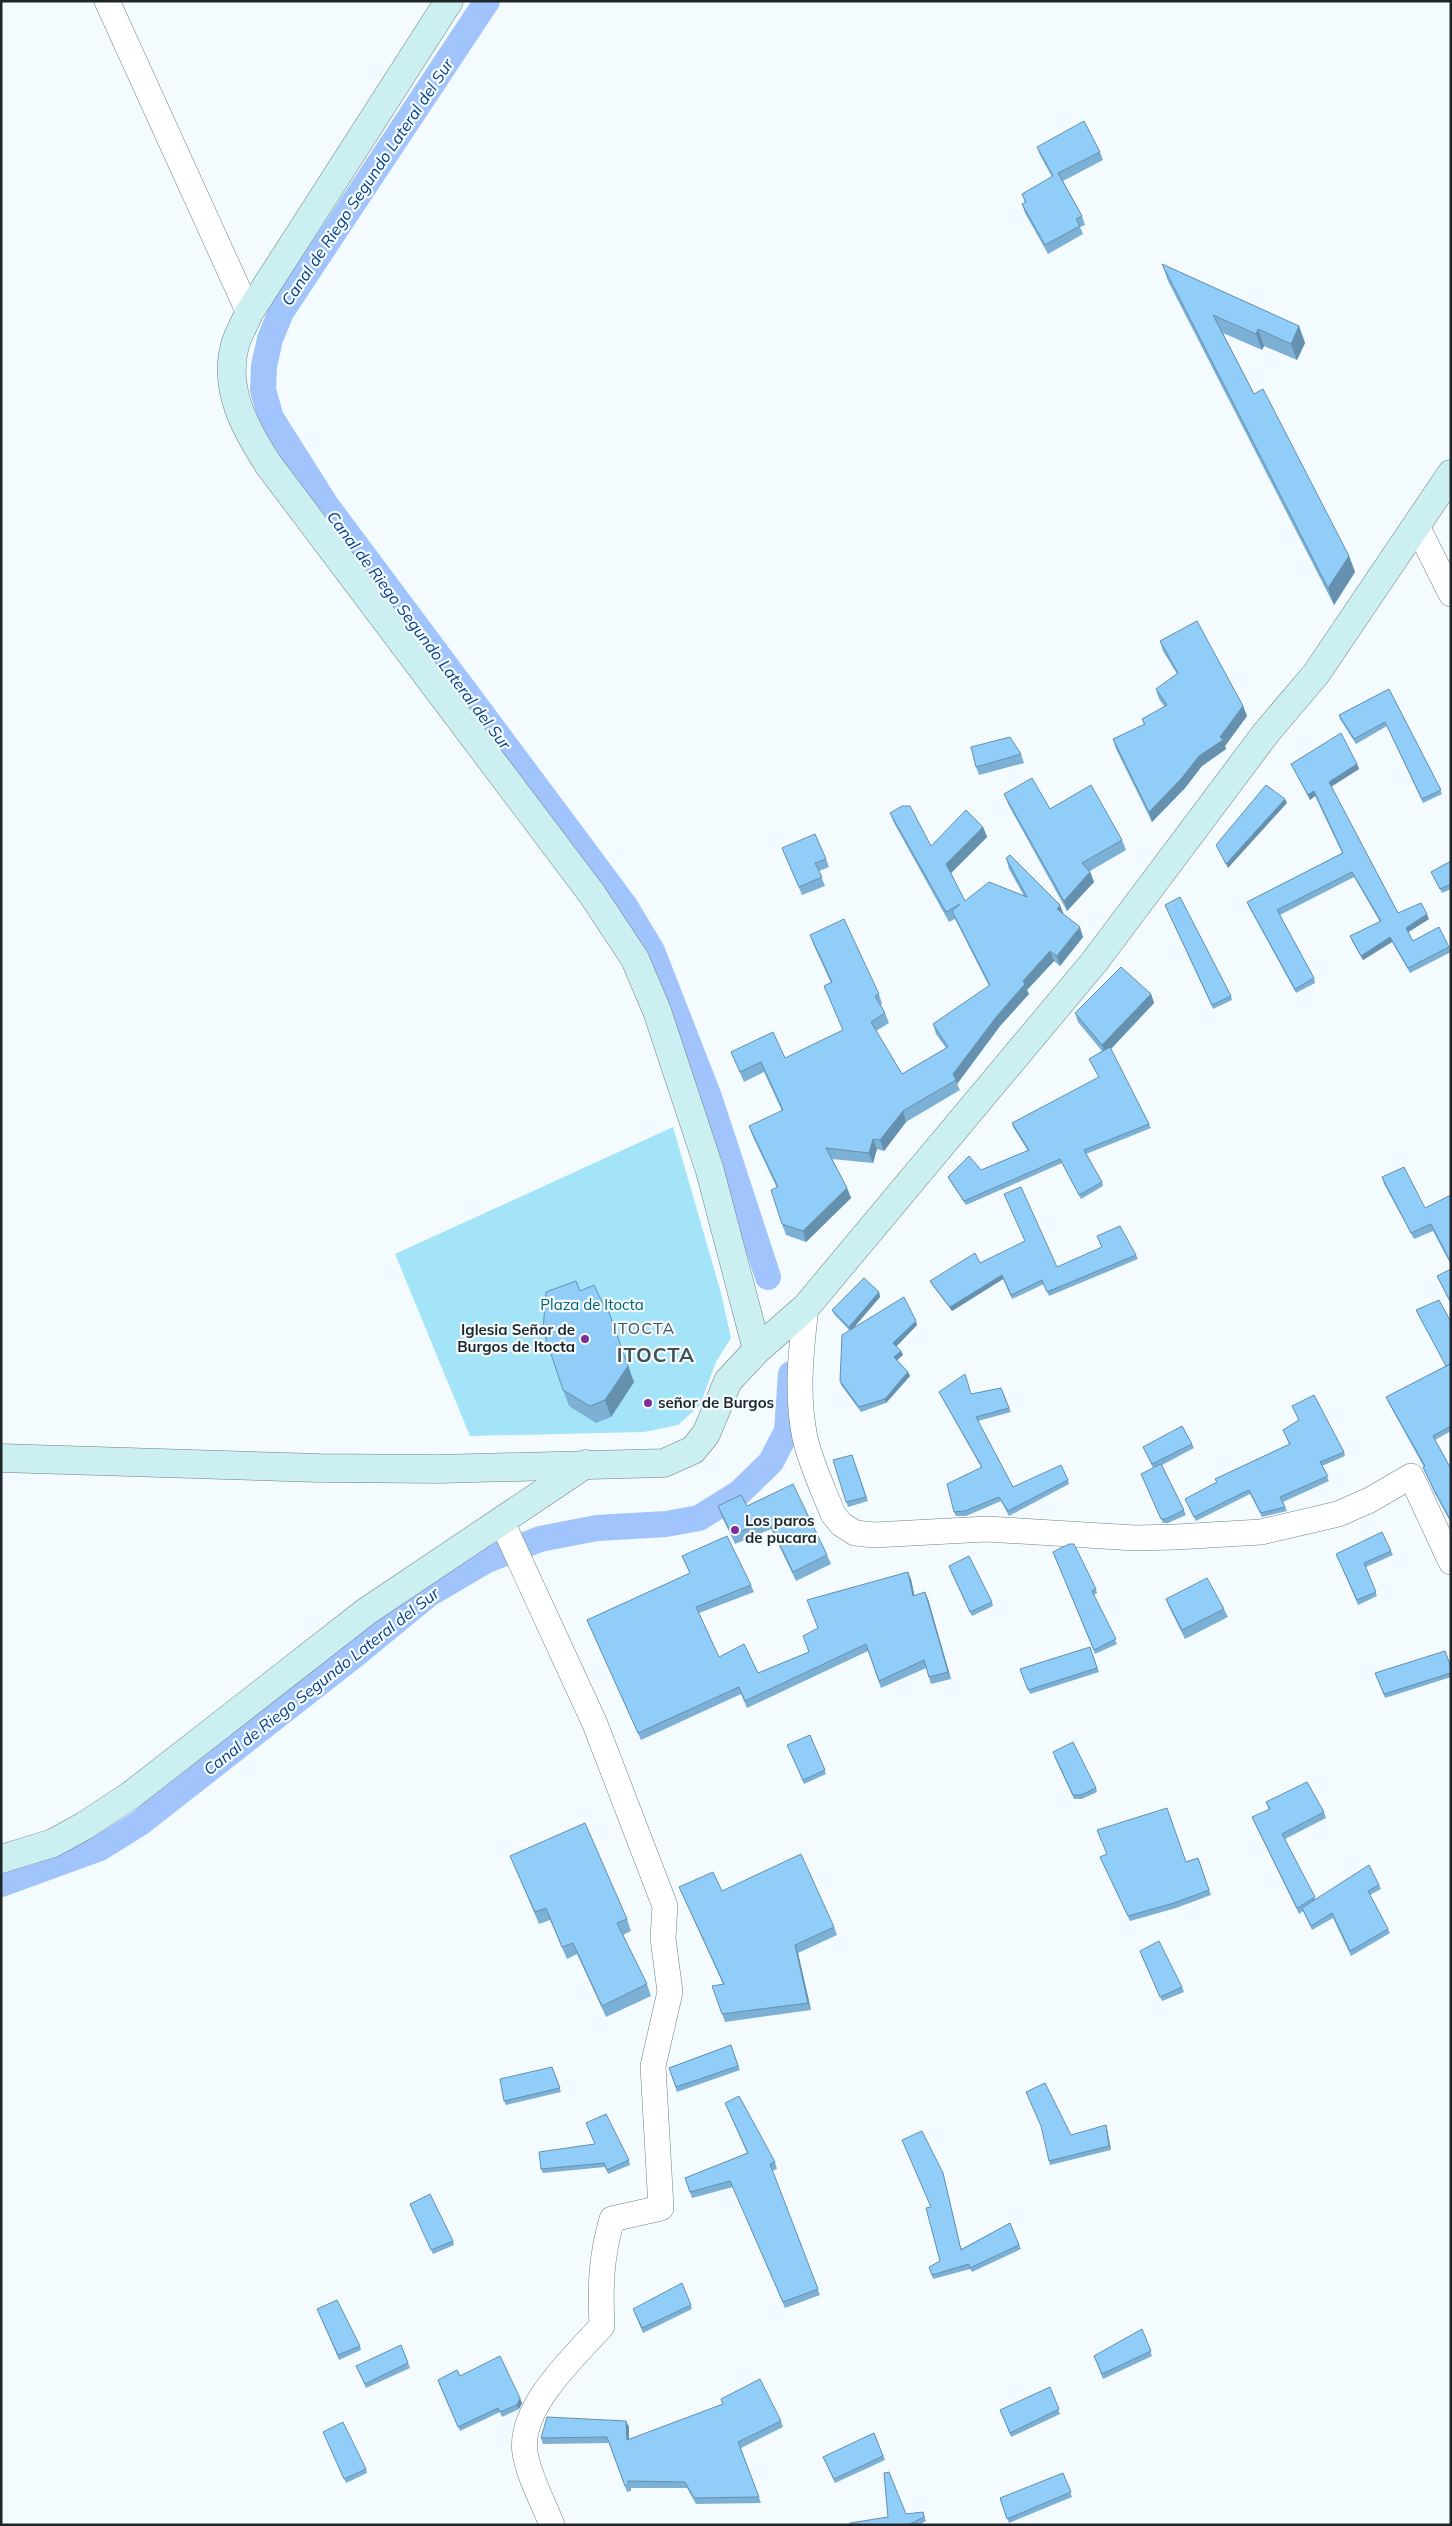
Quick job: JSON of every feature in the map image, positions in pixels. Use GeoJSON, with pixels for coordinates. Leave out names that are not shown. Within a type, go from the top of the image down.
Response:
{"type":"FeatureCollection","features":[{"type":"Feature","properties":{"kind":"street"},"geometry":{"type":"LineString","coordinates":[[107,1],[249,313]]}},
{"type":"Feature","properties":{"kind":"street"},"geometry":{"type":"LineString","coordinates":[[448,1],[249,313],[235,344],[231,368],[233,390],[251,437],[268,464],[592,894],[635,959],[657,1011],[710,1171],[757,1350]]}},
{"type":"Feature","properties":{"kind":"street"},"geometry":{"type":"LineString","coordinates":[[1,1458],[328,1468],[439,1469],[586,1464],[664,1464],[693,1450],[706,1434],[728,1381],[757,1350],[806,1307],[1095,961],[1266,733],[1316,674],[1451,474]]}},
{"type":"Feature","properties":{"kind":"street"},"geometry":{"type":"LineString","coordinates":[[1417,526],[1451,594]]}},
{"type":"Feature","properties":{"kind":"street"},"geometry":{"type":"LineString","coordinates":[[806,1307],[801,1346],[800,1410],[805,1439],[833,1514],[841,1524],[854,1533],[874,1535],[988,1529],[1135,1538],[1261,1532],[1338,1514],[1370,1500],[1411,1476],[1451,1562]]}},
{"type":"Feature","properties":{"kind":"street"},"geometry":{"type":"LineString","coordinates":[[1,1859],[53,1843],[84,1826],[131,1795],[367,1611],[505,1528],[586,1464]]}},
{"type":"Feature","properties":{"kind":"street"},"geometry":{"type":"LineString","coordinates":[[505,1528],[518,1561],[595,1724],[665,1906],[663,1938],[670,1992],[653,2066],[661,2208],[612,2219],[603,2248],[600,2286],[602,2326],[566,2365],[546,2392],[536,2406],[527,2429],[525,2453],[552,2525]]}},
{"type":"Feature","properties":{"kind":"green space","name":"Plaza de Itocta"},"geometry":{"type":"Polygon","coordinates":[[[673,1127],[721,1293],[731,1338],[716,1362],[700,1405],[678,1425],[644,1432],[470,1436],[395,1254],[673,1127]]]}},
{"type":"Feature","properties":{"kind":"building"},"geometry":{"type":"Polygon","coordinates":[[[1084,121],[1100,152],[1058,173],[1082,216],[1076,219],[1080,226],[1045,245],[1022,204],[1026,202],[1022,194],[1053,176],[1037,147],[1084,121]]]}},
{"type":"Feature","properties":{"kind":"building"},"geometry":{"type":"Polygon","coordinates":[[[1162,264],[1299,326],[1291,344],[1258,329],[1256,334],[1213,315],[1254,394],[1263,389],[1349,556],[1328,588],[1162,264]]]}},
{"type":"Feature","properties":{"kind":"building"},"geometry":{"type":"Polygon","coordinates":[[[1197,621],[1243,706],[1220,737],[1223,740],[1199,756],[1181,779],[1149,812],[1113,739],[1145,724],[1142,719],[1167,705],[1156,689],[1178,673],[1160,641],[1197,621]]]}},
{"type":"Feature","properties":{"kind":"building"},"geometry":{"type":"Polygon","coordinates":[[[1389,689],[1441,790],[1422,799],[1385,722],[1354,739],[1339,715],[1389,689]]]}},
{"type":"Feature","properties":{"kind":"building"},"geometry":{"type":"Polygon","coordinates":[[[1341,733],[1357,764],[1329,782],[1398,913],[1421,903],[1427,914],[1406,928],[1413,941],[1439,927],[1449,947],[1408,968],[1390,937],[1361,956],[1350,936],[1381,921],[1352,872],[1277,910],[1314,978],[1295,989],[1247,902],[1343,853],[1314,791],[1308,795],[1291,764],[1341,733]]]}},
{"type":"Feature","properties":{"kind":"building"},"geometry":{"type":"Polygon","coordinates":[[[1010,737],[1021,754],[976,767],[971,747],[1010,737]]]}},
{"type":"Feature","properties":{"kind":"building"},"geometry":{"type":"Polygon","coordinates":[[[1032,778],[1050,809],[1091,785],[1122,840],[1082,863],[1090,872],[1064,901],[1004,794],[1032,778]]]}},
{"type":"Feature","properties":{"kind":"building"},"geometry":{"type":"Polygon","coordinates":[[[1266,785],[1285,799],[1226,864],[1216,845],[1266,785]]]}},
{"type":"Feature","properties":{"kind":"building"},"geometry":{"type":"Polygon","coordinates":[[[902,806],[910,806],[931,846],[966,810],[983,827],[946,864],[965,901],[989,882],[1027,897],[1006,858],[1010,855],[1060,905],[1057,909],[1080,927],[1057,956],[1050,951],[1023,981],[1025,984],[997,1016],[953,1074],[956,1080],[903,1111],[880,1140],[873,1139],[869,1153],[826,1148],[847,1188],[803,1231],[782,1224],[771,1190],[778,1187],[749,1126],[783,1110],[761,1062],[740,1072],[731,1052],[773,1032],[785,1058],[843,1030],[824,986],[832,982],[810,935],[844,919],[879,994],[875,996],[885,1013],[871,1022],[902,1074],[948,1047],[933,1024],[990,985],[952,911],[960,904],[946,912],[890,813],[902,806]]]}},
{"type":"Feature","properties":{"kind":"building"},"geometry":{"type":"Polygon","coordinates":[[[815,834],[826,859],[815,863],[822,877],[799,887],[782,848],[815,834]]]}},
{"type":"Feature","properties":{"kind":"building"},"geometry":{"type":"Polygon","coordinates":[[[1451,861],[1451,884],[1440,889],[1431,872],[1451,861]]]}},
{"type":"Feature","properties":{"kind":"building"},"geometry":{"type":"Polygon","coordinates":[[[1180,897],[1231,996],[1212,1005],[1165,905],[1180,897]]]}},
{"type":"Feature","properties":{"kind":"building"},"geometry":{"type":"Polygon","coordinates":[[[1121,967],[1151,994],[1102,1045],[1075,1013],[1121,967]]]}},
{"type":"Feature","properties":{"kind":"building"},"geometry":{"type":"Polygon","coordinates":[[[1110,1047],[1149,1124],[1084,1150],[1102,1182],[1079,1195],[1060,1159],[964,1201],[948,1177],[969,1156],[981,1170],[1029,1150],[1012,1123],[1099,1077],[1089,1059],[1110,1047]]]}},
{"type":"Feature","properties":{"kind":"building"},"geometry":{"type":"Polygon","coordinates":[[[1404,1167],[1425,1208],[1451,1195],[1451,1263],[1431,1224],[1411,1233],[1382,1177],[1404,1167]]]}},
{"type":"Feature","properties":{"kind":"building"},"geometry":{"type":"Polygon","coordinates":[[[1021,1187],[1057,1267],[1102,1247],[1097,1236],[1120,1226],[1136,1255],[1047,1292],[1042,1280],[1011,1295],[1002,1275],[950,1307],[930,1281],[975,1253],[980,1263],[1025,1241],[1004,1194],[1021,1187]]]}},
{"type":"Feature","properties":{"kind":"building"},"geometry":{"type":"Polygon","coordinates":[[[1451,1269],[1451,1303],[1437,1276],[1451,1269]]]}},
{"type":"Feature","properties":{"kind":"building"},"geometry":{"type":"Polygon","coordinates":[[[864,1278],[879,1292],[849,1327],[832,1310],[864,1278]]]}},
{"type":"Feature","properties":{"kind":"building"},"geometry":{"type":"Polygon","coordinates":[[[576,1281],[580,1291],[594,1285],[604,1306],[607,1307],[628,1366],[605,1400],[590,1406],[563,1390],[543,1330],[546,1292],[576,1281]]]}},
{"type":"Feature","properties":{"kind":"building"},"geometry":{"type":"Polygon","coordinates":[[[904,1297],[916,1321],[893,1343],[901,1351],[894,1357],[908,1372],[885,1399],[859,1407],[840,1381],[842,1335],[904,1297]]]}},
{"type":"Feature","properties":{"kind":"building"},"geometry":{"type":"Polygon","coordinates":[[[1439,1300],[1451,1322],[1451,1426],[1433,1436],[1451,1469],[1451,1521],[1423,1467],[1425,1466],[1386,1397],[1450,1364],[1446,1366],[1416,1310],[1439,1300]]]}},
{"type":"Feature","properties":{"kind":"building"},"geometry":{"type":"Polygon","coordinates":[[[965,1374],[971,1394],[1001,1388],[1009,1408],[976,1417],[1013,1487],[1061,1465],[1068,1480],[1008,1511],[999,1497],[965,1511],[954,1512],[947,1484],[982,1467],[939,1392],[965,1374]]]}},
{"type":"Feature","properties":{"kind":"building"},"geometry":{"type":"Polygon","coordinates":[[[1314,1395],[1344,1452],[1320,1462],[1328,1476],[1280,1497],[1285,1507],[1261,1513],[1249,1490],[1194,1517],[1185,1499],[1217,1482],[1215,1479],[1290,1444],[1283,1430],[1299,1420],[1292,1406],[1314,1395]]]}},
{"type":"Feature","properties":{"kind":"building"},"geometry":{"type":"Polygon","coordinates":[[[1182,1426],[1192,1444],[1152,1464],[1143,1447],[1182,1426]]]}},
{"type":"Feature","properties":{"kind":"building"},"geometry":{"type":"Polygon","coordinates":[[[852,1455],[866,1497],[846,1502],[833,1460],[852,1455]]]}},
{"type":"Feature","properties":{"kind":"building"},"geometry":{"type":"Polygon","coordinates":[[[1161,1464],[1184,1510],[1166,1519],[1161,1519],[1141,1474],[1161,1464]]]}},
{"type":"Feature","properties":{"kind":"building"},"geometry":{"type":"Polygon","coordinates":[[[793,1484],[827,1555],[793,1572],[768,1520],[732,1535],[718,1506],[741,1495],[747,1506],[793,1484]]]}},
{"type":"Feature","properties":{"kind":"building"},"geometry":{"type":"Polygon","coordinates":[[[1382,1532],[1391,1551],[1364,1563],[1376,1592],[1357,1600],[1336,1554],[1382,1532]]]}},
{"type":"Feature","properties":{"kind":"building"},"geometry":{"type":"Polygon","coordinates":[[[727,1536],[751,1585],[696,1607],[719,1657],[744,1644],[758,1673],[809,1652],[803,1636],[818,1628],[807,1600],[908,1572],[913,1596],[925,1592],[948,1672],[929,1677],[924,1660],[879,1681],[866,1644],[745,1701],[739,1687],[638,1733],[587,1620],[690,1573],[682,1556],[727,1536]]]}},
{"type":"Feature","properties":{"kind":"building"},"geometry":{"type":"Polygon","coordinates":[[[1069,1544],[1074,1544],[1096,1589],[1092,1591],[1116,1639],[1094,1650],[1053,1552],[1069,1544]]]}},
{"type":"Feature","properties":{"kind":"building"},"geometry":{"type":"Polygon","coordinates":[[[969,1556],[992,1602],[970,1612],[949,1566],[969,1556]]]}},
{"type":"Feature","properties":{"kind":"building"},"geometry":{"type":"Polygon","coordinates":[[[1207,1578],[1224,1609],[1182,1630],[1166,1599],[1207,1578]]]}},
{"type":"Feature","properties":{"kind":"building"},"geometry":{"type":"Polygon","coordinates":[[[1090,1647],[1097,1668],[1028,1690],[1020,1669],[1090,1647]]]}},
{"type":"Feature","properties":{"kind":"building"},"geometry":{"type":"Polygon","coordinates":[[[1445,1651],[1451,1667],[1451,1673],[1384,1694],[1375,1673],[1445,1651]]]}},
{"type":"Feature","properties":{"kind":"building"},"geometry":{"type":"Polygon","coordinates":[[[810,1735],[825,1770],[803,1780],[787,1745],[810,1735]]]}},
{"type":"Feature","properties":{"kind":"building"},"geometry":{"type":"Polygon","coordinates":[[[1073,1742],[1096,1788],[1081,1795],[1073,1795],[1053,1752],[1073,1742]]]}},
{"type":"Feature","properties":{"kind":"building"},"geometry":{"type":"Polygon","coordinates":[[[1307,1782],[1324,1812],[1282,1834],[1315,1897],[1297,1908],[1252,1817],[1270,1809],[1266,1802],[1307,1782]]]}},
{"type":"Feature","properties":{"kind":"building"},"geometry":{"type":"Polygon","coordinates":[[[1167,1808],[1186,1862],[1198,1858],[1209,1890],[1174,1903],[1128,1916],[1100,1857],[1107,1854],[1097,1830],[1167,1808]]]}},
{"type":"Feature","properties":{"kind":"building"},"geometry":{"type":"Polygon","coordinates":[[[585,1823],[627,1919],[617,1923],[647,1984],[602,2006],[573,1943],[562,1947],[546,1908],[535,1912],[510,1856],[585,1823]]]}},
{"type":"Feature","properties":{"kind":"building"},"geometry":{"type":"Polygon","coordinates":[[[801,1854],[834,1927],[795,1945],[808,2003],[722,2014],[712,1986],[724,1984],[679,1887],[713,1872],[722,1891],[801,1854]]]}},
{"type":"Feature","properties":{"kind":"building"},"geometry":{"type":"Polygon","coordinates":[[[1369,1865],[1379,1885],[1368,1891],[1388,1929],[1350,1951],[1332,1913],[1311,1926],[1302,1908],[1369,1865]]]}},
{"type":"Feature","properties":{"kind":"building"},"geometry":{"type":"Polygon","coordinates":[[[1159,1941],[1182,1987],[1160,1997],[1140,1951],[1159,1941]]]}},
{"type":"Feature","properties":{"kind":"building"},"geometry":{"type":"Polygon","coordinates":[[[731,2045],[738,2066],[676,2087],[669,2068],[731,2045]]]}},
{"type":"Feature","properties":{"kind":"building"},"geometry":{"type":"Polygon","coordinates":[[[552,2067],[560,2088],[504,2101],[500,2079],[552,2067]]]}},
{"type":"Feature","properties":{"kind":"building"},"geometry":{"type":"Polygon","coordinates":[[[1045,2083],[1071,2135],[1106,2125],[1109,2146],[1049,2161],[1041,2126],[1026,2092],[1045,2083]]]}},
{"type":"Feature","properties":{"kind":"building"},"geometry":{"type":"Polygon","coordinates":[[[739,2096],[775,2162],[770,2164],[818,2289],[783,2302],[730,2181],[690,2192],[685,2178],[748,2153],[725,2103],[739,2096]]]}},
{"type":"Feature","properties":{"kind":"building"},"geometry":{"type":"Polygon","coordinates":[[[606,2114],[629,2160],[607,2170],[604,2163],[541,2169],[539,2152],[595,2144],[586,2123],[606,2114]]]}},
{"type":"Feature","properties":{"kind":"building"},"geometry":{"type":"Polygon","coordinates":[[[922,2131],[943,2173],[961,2250],[1010,2223],[1019,2245],[970,2268],[969,2264],[932,2275],[929,2267],[940,2261],[926,2208],[931,2207],[902,2140],[922,2131]]]}},
{"type":"Feature","properties":{"kind":"building"},"geometry":{"type":"Polygon","coordinates":[[[430,2194],[453,2241],[431,2250],[410,2204],[430,2194]]]}},
{"type":"Feature","properties":{"kind":"building"},"geometry":{"type":"Polygon","coordinates":[[[682,2283],[691,2305],[642,2328],[633,2309],[682,2283]]]}},
{"type":"Feature","properties":{"kind":"building"},"geometry":{"type":"Polygon","coordinates":[[[337,2300],[360,2346],[338,2355],[317,2309],[337,2300]]]}},
{"type":"Feature","properties":{"kind":"building"},"geometry":{"type":"Polygon","coordinates":[[[1142,2329],[1151,2351],[1102,2374],[1094,2356],[1142,2329]]]}},
{"type":"Feature","properties":{"kind":"building"},"geometry":{"type":"Polygon","coordinates":[[[401,2345],[408,2363],[365,2384],[356,2366],[401,2345]]]}},
{"type":"Feature","properties":{"kind":"building"},"geometry":{"type":"Polygon","coordinates":[[[500,2356],[520,2398],[517,2405],[500,2412],[498,2408],[458,2427],[438,2380],[457,2370],[460,2376],[500,2356]]]}},
{"type":"Feature","properties":{"kind":"building"},"geometry":{"type":"Polygon","coordinates":[[[760,2379],[781,2421],[738,2442],[759,2497],[694,2498],[685,2482],[628,2481],[628,2485],[625,2486],[607,2437],[541,2438],[547,2417],[626,2421],[627,2440],[723,2404],[721,2399],[760,2379]]]}},
{"type":"Feature","properties":{"kind":"building"},"geometry":{"type":"Polygon","coordinates":[[[1050,2387],[1059,2409],[1010,2433],[1000,2410],[1050,2387]]]}},
{"type":"Feature","properties":{"kind":"building"},"geometry":{"type":"Polygon","coordinates":[[[343,2422],[366,2469],[344,2479],[323,2432],[343,2422]]]}},
{"type":"Feature","properties":{"kind":"building"},"geometry":{"type":"Polygon","coordinates":[[[874,2433],[883,2456],[834,2479],[823,2457],[874,2433]]]}},
{"type":"Feature","properties":{"kind":"building"},"geometry":{"type":"Polygon","coordinates":[[[889,2472],[906,2514],[923,2512],[924,2517],[908,2525],[851,2525],[850,2523],[888,2517],[884,2473],[889,2472]]]}},
{"type":"Feature","properties":{"kind":"building"},"geometry":{"type":"Polygon","coordinates":[[[1063,2473],[1071,2492],[1007,2519],[1000,2498],[1063,2473]]]}},
{"type":"Feature","properties":{"kind":"waterway","name":"Canal de Riego Segundo Lateral del Sur"},"geometry":{"type":"LineString","coordinates":[[487,1],[281,312],[270,339],[264,366],[263,390],[271,418],[326,505],[625,906],[652,951],[709,1097],[768,1277]]}},
{"type":"Feature","properties":{"kind":"waterway","name":"Canal de Riego Segundo Lateral del Sur"},"geometry":{"type":"LineString","coordinates":[[1,1884],[100,1848],[140,1823],[356,1654],[429,1594],[485,1561],[540,1539],[597,1528],[666,1524],[699,1518],[739,1493],[771,1462],[787,1431],[791,1374]]}},
{"type":"Feature","properties":{"kind":"place","name":"Iglesia Señor de Burgos de Itocta"},"geometry":{"type":"Point","coordinates":[585,1339]}},
{"type":"Feature","properties":{"kind":"place","name":"señor de Burgos"},"geometry":{"type":"Point","coordinates":[648,1403]}},
{"type":"Feature","properties":{"kind":"place","name":"Los paros de pucara"},"geometry":{"type":"Point","coordinates":[735,1530]}},
{"type":"Feature","properties":{"kind":"district","name":"ITOCTA"},"geometry":{"type":"Point","coordinates":[644,1328]}},
{"type":"Feature","properties":{"kind":"district","name":"ITOCTA"},"geometry":{"type":"Point","coordinates":[656,1355]}}]}
